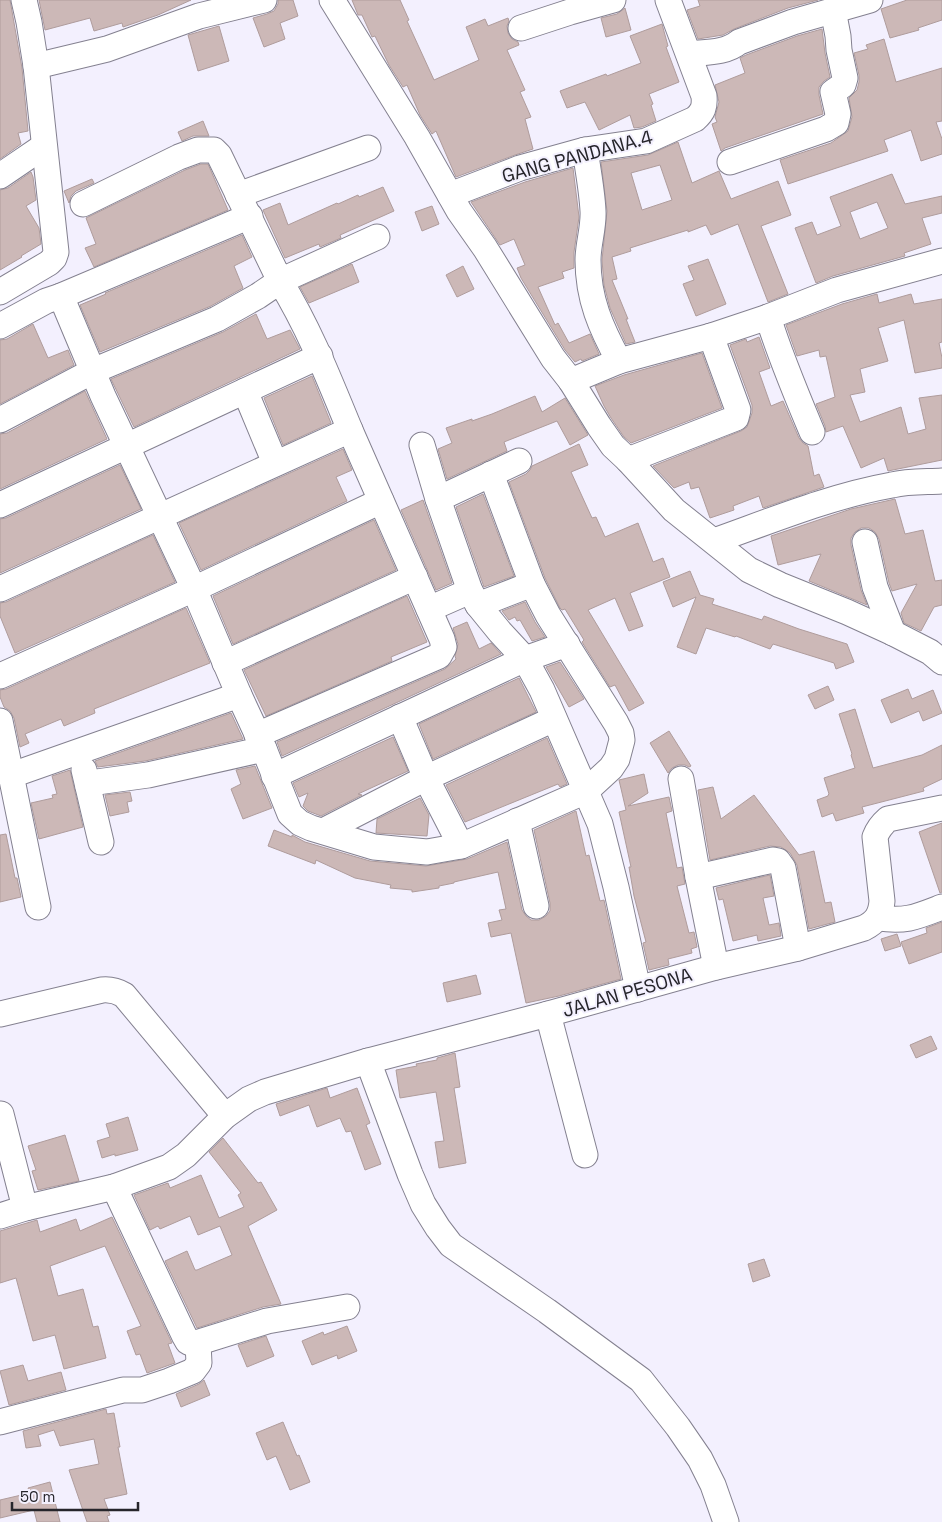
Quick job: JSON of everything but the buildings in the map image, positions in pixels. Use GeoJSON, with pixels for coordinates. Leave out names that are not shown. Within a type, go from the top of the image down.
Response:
{"type":"FeatureCollection","features":[{"type":"Feature","properties":{"kind":"street"},"geometry":{"type":"LineString","coordinates":[[0,292],[49,263],[54,258],[56,252],[36,66],[24,0]]}},
{"type":"Feature","properties":{"kind":"street"},"geometry":{"type":"LineString","coordinates":[[36,66],[107,48],[199,16],[264,0]]}},
{"type":"Feature","properties":{"kind":"street"},"geometry":{"type":"LineString","coordinates":[[332,0],[424,148],[450,195],[553,358],[571,381],[599,426],[622,456],[628,460],[674,510],[749,570],[893,633],[930,652],[942,662]]}},
{"type":"Feature","properties":{"kind":"street"},"geometry":{"type":"LineString","coordinates":[[521,28],[613,0]]}},
{"type":"Feature","properties":{"kind":"street","name":"GANG PANDANA.4"},"geometry":{"type":"LineString","coordinates":[[450,195],[520,168],[585,150],[646,141],[696,119],[702,113],[705,106],[704,96],[668,0]]}},
{"type":"Feature","properties":{"kind":"street"},"geometry":{"type":"LineString","coordinates":[[688,54],[724,50],[739,42],[793,22],[870,0]]}},
{"type":"Feature","properties":{"kind":"street"},"geometry":{"type":"LineString","coordinates":[[730,162],[826,129],[836,123],[838,114],[833,92],[844,85],[845,78],[833,10]]}},
{"type":"Feature","properties":{"kind":"street"},"geometry":{"type":"LineString","coordinates":[[0,176],[44,146]]}},
{"type":"Feature","properties":{"kind":"street"},"geometry":{"type":"LineString","coordinates":[[0,326],[46,301],[61,296],[244,206],[368,148]]}},
{"type":"Feature","properties":{"kind":"street"},"geometry":{"type":"LineString","coordinates":[[83,204],[180,157],[198,150],[214,150],[244,206],[280,281],[296,306],[320,356],[444,647],[438,656],[260,742],[148,776],[97,782],[88,786]]}},
{"type":"Feature","properties":{"kind":"street"},"geometry":{"type":"LineString","coordinates":[[585,150],[593,212],[588,261],[591,293],[603,332],[619,361]]}},
{"type":"Feature","properties":{"kind":"street"},"geometry":{"type":"LineString","coordinates":[[0,420],[93,371],[216,319],[258,296],[280,281],[377,237]]}},
{"type":"Feature","properties":{"kind":"street"},"geometry":{"type":"LineString","coordinates":[[571,381],[619,361],[711,336],[768,317],[836,290],[942,261]]}},
{"type":"Feature","properties":{"kind":"street"},"geometry":{"type":"LineString","coordinates":[[61,296],[103,396],[194,589],[290,814],[300,823],[311,828],[374,847],[427,852],[461,846],[586,791],[617,759],[621,733],[548,614],[532,584],[491,474]]}},
{"type":"Feature","properties":{"kind":"street"},"geometry":{"type":"LineString","coordinates":[[768,317],[778,348],[812,432]]}},
{"type":"Feature","properties":{"kind":"street"},"geometry":{"type":"LineString","coordinates":[[628,460],[736,418],[738,410],[711,336]]}},
{"type":"Feature","properties":{"kind":"street"},"geometry":{"type":"LineString","coordinates":[[0,505],[320,356]]}},
{"type":"Feature","properties":{"kind":"street"},"geometry":{"type":"LineString","coordinates":[[245,391],[275,463]]}},
{"type":"Feature","properties":{"kind":"street"},"geometry":{"type":"LineString","coordinates":[[0,589],[350,430]]}},
{"type":"Feature","properties":{"kind":"street"},"geometry":{"type":"LineString","coordinates":[[422,445],[438,499],[474,598],[500,632],[525,659],[542,690],[600,824],[638,989]]}},
{"type":"Feature","properties":{"kind":"street"},"geometry":{"type":"LineString","coordinates":[[438,499],[519,461]]}},
{"type":"Feature","properties":{"kind":"street"},"geometry":{"type":"LineString","coordinates":[[714,541],[797,511],[844,497],[894,484],[942,481]]}},
{"type":"Feature","properties":{"kind":"street"},"geometry":{"type":"LineString","coordinates":[[0,676],[194,589],[382,501]]}},
{"type":"Feature","properties":{"kind":"street"},"geometry":{"type":"LineString","coordinates":[[865,542],[876,587],[893,633]]}},
{"type":"Feature","properties":{"kind":"street"},"geometry":{"type":"LineString","coordinates":[[225,663],[414,577]]}},
{"type":"Feature","properties":{"kind":"street"},"geometry":{"type":"LineString","coordinates":[[429,609],[532,584]]}},
{"type":"Feature","properties":{"kind":"street"},"geometry":{"type":"LineString","coordinates":[[274,776],[525,659],[567,644]]}},
{"type":"Feature","properties":{"kind":"street"},"geometry":{"type":"LineString","coordinates":[[12,775],[239,695]]}},
{"type":"Feature","properties":{"kind":"street"},"geometry":{"type":"LineString","coordinates":[[400,717],[426,778],[461,846]]}},
{"type":"Feature","properties":{"kind":"street"},"geometry":{"type":"LineString","coordinates":[[323,831],[426,778],[554,719]]}},
{"type":"Feature","properties":{"kind":"street"},"geometry":{"type":"LineString","coordinates":[[0,721],[38,907]]}},
{"type":"Feature","properties":{"kind":"street"},"geometry":{"type":"LineString","coordinates":[[79,751],[101,842]]}},
{"type":"Feature","properties":{"kind":"street"},"geometry":{"type":"LineString","coordinates":[[682,779],[698,877],[716,967]]}},
{"type":"Feature","properties":{"kind":"street"},"geometry":{"type":"LineString","coordinates":[[942,808],[888,820],[882,824],[875,837],[882,902],[878,918],[906,919],[942,907]]}},
{"type":"Feature","properties":{"kind":"street"},"geometry":{"type":"LineString","coordinates":[[517,820],[536,906]]}},
{"type":"Feature","properties":{"kind":"street"},"geometry":{"type":"LineString","coordinates":[[698,877],[778,860],[784,868],[798,948]]}},
{"type":"Feature","properties":{"kind":"street","name":"JALAN PESONA"},"geometry":{"type":"LineString","coordinates":[[0,1216],[25,1208],[114,1187],[179,1161],[225,1116],[249,1099],[265,1092],[368,1061],[548,1014],[716,967],[798,948],[864,928],[878,918]]}},
{"type":"Feature","properties":{"kind":"street"},"geometry":{"type":"LineString","coordinates":[[0,1011],[102,990],[116,991],[124,995],[225,1116]]}},
{"type":"Feature","properties":{"kind":"street"},"geometry":{"type":"LineString","coordinates":[[548,1014],[585,1155]]}},
{"type":"Feature","properties":{"kind":"street"},"geometry":{"type":"LineString","coordinates":[[368,1061],[423,1204],[451,1245],[548,1311],[641,1380],[678,1426],[700,1460],[713,1485],[726,1522]]}},
{"type":"Feature","properties":{"kind":"street"},"geometry":{"type":"LineString","coordinates":[[1,1114],[25,1208]]}},
{"type":"Feature","properties":{"kind":"street"},"geometry":{"type":"LineString","coordinates":[[114,1187],[188,1342],[198,1344],[267,1321],[347,1307]]}},
{"type":"Feature","properties":{"kind":"street"},"geometry":{"type":"LineString","coordinates":[[0,1422],[123,1390],[142,1390],[169,1381],[193,1371],[199,1362],[198,1344]]}}]}
